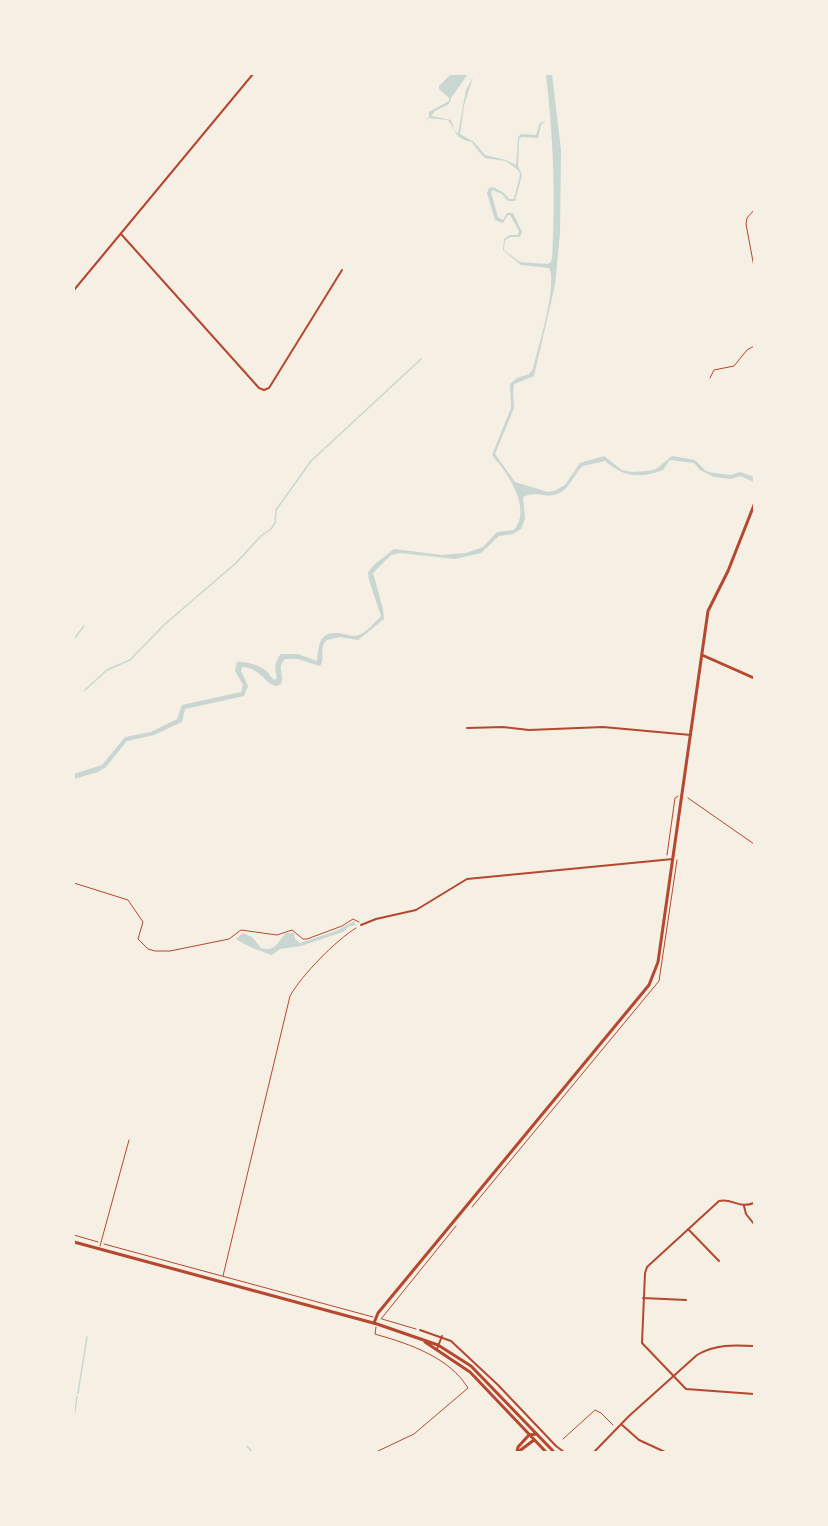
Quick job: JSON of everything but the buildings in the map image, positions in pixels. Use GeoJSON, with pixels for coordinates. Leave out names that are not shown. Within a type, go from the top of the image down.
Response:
{"type":"FeatureCollection","features":[{"type":"Feature","properties":{"kind":"street"},"geometry":{"type":"LineString","coordinates":[[74,290],[253,74]]}},
{"type":"Feature","properties":{"kind":"street"},"geometry":{"type":"LineString","coordinates":[[121,234],[261,389],[269,388],[342,270]]}},
{"type":"Feature","properties":{"kind":"street"},"geometry":{"type":"LineString","coordinates":[[375,1324],[376,1317],[649,985],[658,962],[710,604],[728,571],[754,505]]}},
{"type":"Feature","properties":{"kind":"street"},"geometry":{"type":"LineString","coordinates":[[702,655],[754,678]]}},
{"type":"Feature","properties":{"kind":"street"},"geometry":{"type":"LineString","coordinates":[[466,728],[503,727],[529,730],[603,727],[691,735]]}},
{"type":"Feature","properties":{"kind":"street"},"geometry":{"type":"LineString","coordinates":[[362,925],[376,919],[416,910],[467,879],[673,859]]}},
{"type":"Feature","properties":{"kind":"street"},"geometry":{"type":"LineString","coordinates":[[754,1203],[744,1206],[719,1200],[647,1267],[643,1298],[642,1343],[673,1377],[689,1390],[754,1394]]}},
{"type":"Feature","properties":{"kind":"street"},"geometry":{"type":"LineString","coordinates":[[744,1206],[746,1214],[754,1224]]}},
{"type":"Feature","properties":{"kind":"street"},"geometry":{"type":"LineString","coordinates":[[688,1229],[719,1261]]}},
{"type":"Feature","properties":{"kind":"street"},"geometry":{"type":"LineString","coordinates":[[74,1242],[416,1336],[471,1366],[555,1452]]}},
{"type":"Feature","properties":{"kind":"street"},"geometry":{"type":"LineString","coordinates":[[643,1298],[686,1300]]}},
{"type":"Feature","properties":{"kind":"street"},"geometry":{"type":"LineString","coordinates":[[420,1330],[451,1341],[564,1452]]}},
{"type":"Feature","properties":{"kind":"street"},"geometry":{"type":"LineString","coordinates":[[438,1347],[442,1336]]}},
{"type":"Feature","properties":{"kind":"street"},"geometry":{"type":"LineString","coordinates":[[594,1452],[692,1359],[709,1349],[725,1345],[754,1346]]}},
{"type":"Feature","properties":{"kind":"street"},"geometry":{"type":"LineString","coordinates":[[438,1347],[470,1372],[546,1452]]}},
{"type":"Feature","properties":{"kind":"street"},"geometry":{"type":"LineString","coordinates":[[621,1424],[639,1440],[665,1452]]}},
{"type":"Feature","properties":{"kind":"street"},"geometry":{"type":"LineString","coordinates":[[516,1452],[529,1435],[537,1434]]}},
{"type":"Feature","properties":{"kind":"street"},"geometry":{"type":"LineString","coordinates":[[516,1452],[534,1440],[537,1434]]}},
{"type":"Feature","properties":{"kind":"lane"},"geometry":{"type":"LineString","coordinates":[[710,378],[714,370],[734,366],[747,350],[754,346]]}},
{"type":"Feature","properties":{"kind":"lane"},"geometry":{"type":"LineString","coordinates":[[99,1248],[129,1140]]}},
{"type":"Feature","properties":{"kind":"path"},"geometry":{"type":"LineString","coordinates":[[754,210],[746,224],[754,267]]}},
{"type":"Feature","properties":{"kind":"path"},"geometry":{"type":"LineString","coordinates":[[666,860],[676,796],[687,798],[754,844]]}},
{"type":"Feature","properties":{"kind":"path"},"geometry":{"type":"LineString","coordinates":[[468,1211],[659,981],[677,863],[677,859],[673,859]]}},
{"type":"Feature","properties":{"kind":"path"},"geometry":{"type":"LineString","coordinates":[[74,883],[130,901],[143,922],[138,939],[148,949],[154,951],[175,950],[226,939],[241,930],[277,935],[292,930],[306,939],[342,926],[353,919],[362,925],[341,939],[295,987],[290,996],[223,1277],[218,1281]]}},
{"type":"Feature","properties":{"kind":"path"},"geometry":{"type":"LineString","coordinates":[[381,1319],[460,1220]]}},
{"type":"Feature","properties":{"kind":"path"},"geometry":{"type":"LineString","coordinates":[[74,1235],[420,1330]]}},
{"type":"Feature","properties":{"kind":"path"},"geometry":{"type":"LineString","coordinates":[[375,1324],[375,1334],[410,1346],[438,1360],[455,1373],[468,1388],[421,1430],[405,1440],[376,1452]]}},
{"type":"Feature","properties":{"kind":"path"},"geometry":{"type":"LineString","coordinates":[[563,1439],[595,1410],[601,1413],[616,1429]]}},
{"type":"Feature","properties":{"kind":"shaded area"},"geometry":{"type":"Polygon","coordinates":[[[451,74],[468,74],[449,104],[435,111],[431,116],[451,120],[455,131],[448,120],[429,118],[423,123],[429,117],[429,112],[449,101],[449,98],[439,89],[439,86],[451,74]]]}},
{"type":"Feature","properties":{"kind":"shaded area"},"geometry":{"type":"Polygon","coordinates":[[[546,74],[552,74],[561,150],[560,233],[555,285],[534,376],[514,384],[514,408],[495,454],[515,482],[548,492],[565,485],[580,463],[604,456],[622,470],[632,472],[656,469],[672,456],[695,460],[706,471],[713,473],[731,475],[740,472],[754,477],[754,482],[740,476],[731,479],[714,477],[700,470],[694,463],[670,460],[663,470],[647,475],[625,473],[605,461],[583,466],[561,492],[523,497],[525,519],[521,529],[513,534],[499,536],[481,553],[455,559],[400,553],[391,555],[373,573],[384,619],[358,640],[340,637],[327,640],[323,646],[320,666],[298,659],[285,659],[281,665],[281,684],[276,686],[254,670],[242,667],[241,671],[248,686],[244,696],[185,709],[182,722],[154,735],[127,741],[105,768],[74,779],[74,774],[102,765],[125,737],[151,732],[177,719],[182,705],[241,692],[243,685],[235,671],[237,662],[259,666],[275,680],[277,677],[276,662],[281,654],[298,654],[317,661],[320,644],[325,636],[336,633],[355,636],[365,632],[381,616],[368,572],[394,549],[442,555],[466,553],[483,547],[497,532],[514,530],[519,522],[520,506],[515,489],[492,455],[511,408],[510,384],[517,378],[529,374],[533,369],[549,301],[551,276],[549,268],[521,265],[503,250],[504,239],[510,235],[518,235],[519,231],[510,215],[503,223],[495,220],[487,193],[489,188],[493,187],[509,199],[514,199],[519,171],[506,161],[485,158],[472,142],[466,140],[455,131],[458,133],[466,90],[473,77],[464,106],[460,134],[474,142],[485,155],[506,160],[516,165],[518,137],[521,134],[536,135],[540,123],[546,121],[541,125],[538,138],[522,137],[519,139],[518,166],[522,175],[515,201],[508,201],[502,194],[493,190],[491,192],[498,217],[503,220],[507,213],[513,213],[522,232],[520,237],[505,240],[504,250],[520,262],[550,263],[554,189],[546,74]]]}},
{"type":"Feature","properties":{"kind":"shaded area"},"geometry":{"type":"Polygon","coordinates":[[[354,921],[356,925],[348,927],[343,932],[301,946],[280,949],[272,955],[236,939],[243,933],[252,937],[261,948],[270,949],[286,933],[294,933],[295,939],[300,943],[336,931],[354,921]]]}},
{"type":"Feature","properties":{"kind":"waterway"},"geometry":{"type":"LineString","coordinates":[[85,690],[107,670],[130,660],[164,625],[236,563],[261,536],[271,529],[275,523],[276,510],[311,461],[421,359]]}},
{"type":"Feature","properties":{"kind":"waterway"},"geometry":{"type":"LineString","coordinates":[[74,639],[84,626]]}},
{"type":"Feature","properties":{"kind":"waterway"},"geometry":{"type":"LineString","coordinates":[[78,1393],[87,1337]]}},
{"type":"Feature","properties":{"kind":"waterway"},"geometry":{"type":"LineString","coordinates":[[74,1417],[77,1396]]}},
{"type":"Feature","properties":{"kind":"waterway"},"geometry":{"type":"LineString","coordinates":[[247,1446],[252,1452]]}}]}
